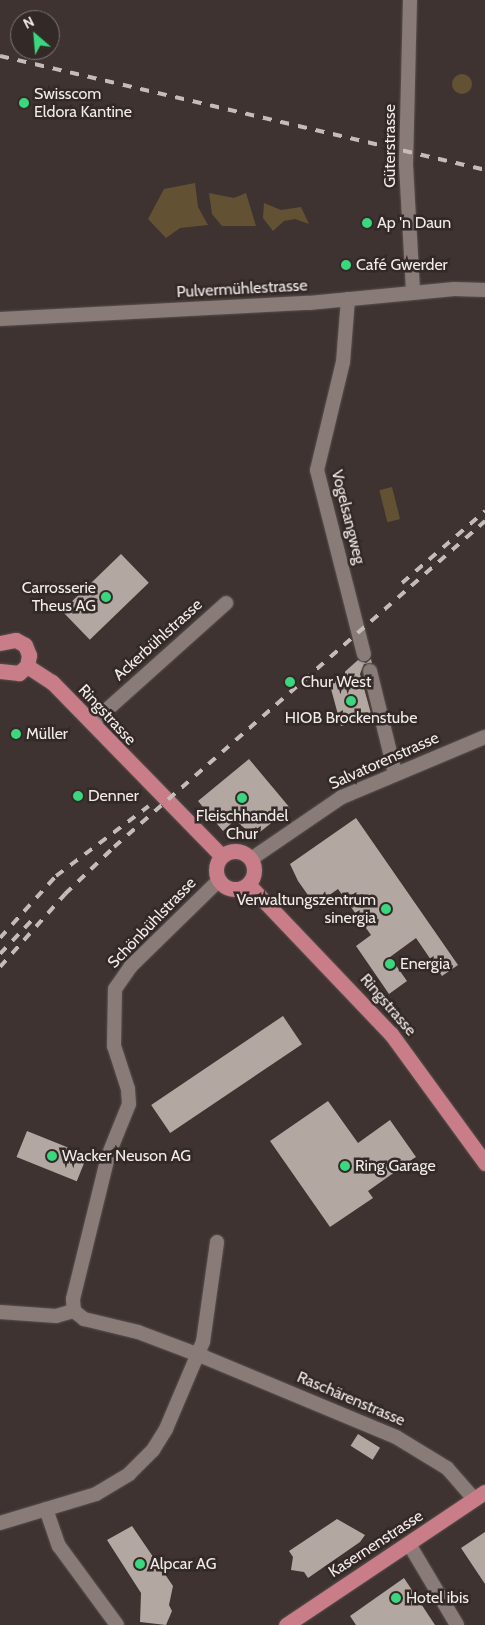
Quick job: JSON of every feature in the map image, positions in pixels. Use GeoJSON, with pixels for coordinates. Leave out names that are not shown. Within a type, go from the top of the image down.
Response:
{"type":"FeatureCollection","features":[{"type":"Feature","properties":{"kind":"main road"},"geometry":{"type":"LineString","coordinates":[[0,643],[10,639],[25,645],[29,655],[26,666],[14,674],[0,671]]}},
{"type":"Feature","properties":{"kind":"main road","name":"Ringstrasse"},"geometry":{"type":"LineString","coordinates":[[26,666],[47,678],[222,856]]}},
{"type":"Feature","properties":{"kind":"main road"},"geometry":{"type":"LineString","coordinates":[[237,851],[251,859],[254,872],[248,884],[230,888],[219,880],[216,868],[222,856],[237,851]]}},
{"type":"Feature","properties":{"kind":"main road","name":"Ringstrasse"},"geometry":{"type":"LineString","coordinates":[[248,884],[379,1020],[485,1162]]}},
{"type":"Feature","properties":{"kind":"main road","name":"Kasernenstrasse"},"geometry":{"type":"LineString","coordinates":[[286,1625],[480,1496]]}},
{"type":"Feature","properties":{"kind":"street","name":"Güterstrasse"},"geometry":{"type":"LineString","coordinates":[[410,0],[406,165],[413,292]]}},
{"type":"Feature","properties":{"kind":"street","name":"Pulvermühlestrasse"},"geometry":{"type":"LineString","coordinates":[[0,319],[348,298],[413,292],[485,290]]}},
{"type":"Feature","properties":{"kind":"street","name":"Vogelsangweg"},"geometry":{"type":"LineString","coordinates":[[348,298],[343,362],[317,470],[364,654]]}},
{"type":"Feature","properties":{"kind":"street","name":"Ackerbühlstrasse"},"geometry":{"type":"LineString","coordinates":[[92,723],[226,603]]}},
{"type":"Feature","properties":{"kind":"street"},"geometry":{"type":"LineString","coordinates":[[370,671],[395,773]]}},
{"type":"Feature","properties":{"kind":"street","name":"Salvatorenstrasse"},"geometry":{"type":"LineString","coordinates":[[251,859],[328,805],[395,773],[485,737]]}},
{"type":"Feature","properties":{"kind":"street","name":"Schönbühlstrasse"},"geometry":{"type":"LineString","coordinates":[[74,1311],[73,1299],[108,1156],[129,1104],[128,1089],[114,1046],[115,989],[131,966],[219,880]]}},
{"type":"Feature","properties":{"kind":"street"},"geometry":{"type":"LineString","coordinates":[[0,1523],[96,1494],[143,1461],[166,1429],[203,1342],[217,1242]]}},
{"type":"Feature","properties":{"kind":"street"},"geometry":{"type":"LineString","coordinates":[[0,1312],[56,1316],[74,1311]]}},
{"type":"Feature","properties":{"kind":"street","name":"Raschärenstrasse"},"geometry":{"type":"LineString","coordinates":[[74,1311],[84,1318],[138,1332],[198,1354],[399,1438],[447,1468],[480,1496]]}},
{"type":"Feature","properties":{"kind":"street"},"geometry":{"type":"LineString","coordinates":[[46,1509],[59,1546],[117,1625]]}},
{"type":"Feature","properties":{"kind":"street"},"geometry":{"type":"LineString","coordinates":[[409,1544],[434,1581],[457,1625]]}},
{"type":"Feature","properties":{"kind":"shaded area"},"geometry":{"type":"Polygon","coordinates":[[[462,74],[469,77],[472,84],[469,91],[462,94],[455,91],[452,84],[455,77],[462,74]]]}},
{"type":"Feature","properties":{"kind":"shaded area"},"geometry":{"type":"Polygon","coordinates":[[[195,183],[198,207],[208,225],[180,228],[166,238],[148,219],[164,189],[195,183]]]}},
{"type":"Feature","properties":{"kind":"shaded area"},"geometry":{"type":"Polygon","coordinates":[[[209,193],[234,198],[246,193],[256,226],[222,226],[212,214],[209,193]]]}},
{"type":"Feature","properties":{"kind":"shaded area"},"geometry":{"type":"Polygon","coordinates":[[[264,203],[281,210],[301,207],[309,224],[295,219],[284,221],[273,231],[263,218],[264,203]]]}},
{"type":"Feature","properties":{"kind":"shaded area"},"geometry":{"type":"Polygon","coordinates":[[[392,487],[400,519],[387,522],[379,490],[392,487]]]}},
{"type":"Feature","properties":{"kind":"building","name":"Carrosserie Theus AG"},"geometry":{"type":"Polygon","coordinates":[[[121,554],[149,583],[90,640],[62,611],[121,554]]]}},
{"type":"Feature","properties":{"kind":"building","name":"HIOB Brockenstube"},"geometry":{"type":"Polygon","coordinates":[[[371,659],[372,663],[364,664],[360,674],[372,717],[341,726],[330,685],[358,660],[366,663],[371,659]]]}},
{"type":"Feature","properties":{"kind":"building","name":"Fleischhandel Chur"},"geometry":{"type":"Polygon","coordinates":[[[249,759],[290,808],[260,832],[256,827],[250,833],[235,820],[223,831],[198,801],[249,759]]]}},
{"type":"Feature","properties":{"kind":"building","name":"Verwaltungszentrum sinergia"},"geometry":{"type":"Polygon","coordinates":[[[356,818],[458,965],[442,976],[416,938],[390,957],[407,981],[389,994],[356,946],[371,935],[338,889],[315,905],[298,881],[290,864],[356,818]]]}},
{"type":"Feature","properties":{"kind":"building"},"geometry":{"type":"Polygon","coordinates":[[[283,1016],[302,1044],[170,1133],[151,1105],[283,1016]]]}},
{"type":"Feature","properties":{"kind":"building","name":"Ring Garage"},"geometry":{"type":"Polygon","coordinates":[[[328,1101],[358,1143],[390,1120],[416,1157],[368,1191],[373,1198],[330,1227],[270,1141],[328,1101]]]}},
{"type":"Feature","properties":{"kind":"building","name":"Wacker Neuson AG"},"geometry":{"type":"Polygon","coordinates":[[[27,1131],[87,1155],[77,1181],[17,1157],[27,1131]]]}},
{"type":"Feature","properties":{"kind":"building"},"geometry":{"type":"Polygon","coordinates":[[[358,1434],[380,1448],[373,1460],[351,1446],[358,1434]]]}},
{"type":"Feature","properties":{"kind":"building"},"geometry":{"type":"Polygon","coordinates":[[[337,1519],[365,1535],[360,1542],[308,1578],[304,1572],[291,1570],[293,1557],[289,1551],[337,1519]]]}},
{"type":"Feature","properties":{"kind":"building","name":"Alpcar AG"},"geometry":{"type":"Polygon","coordinates":[[[132,1526],[173,1586],[169,1605],[172,1611],[166,1625],[140,1622],[141,1593],[107,1540],[132,1526]]]}},
{"type":"Feature","properties":{"kind":"building"},"geometry":{"type":"Polygon","coordinates":[[[485,1532],[485,1584],[461,1548],[485,1532]]]}},
{"type":"Feature","properties":{"kind":"building","name":"Hotel ibis"},"geometry":{"type":"Polygon","coordinates":[[[404,1578],[435,1625],[356,1625],[350,1616],[404,1578]]]}},
{"type":"Feature","properties":{"kind":"railway"},"geometry":{"type":"LineString","coordinates":[[0,56],[485,170]]}},
{"type":"Feature","properties":{"kind":"railway"},"geometry":{"type":"LineString","coordinates":[[402,583],[485,511]]}},
{"type":"Feature","properties":{"kind":"railway"},"geometry":{"type":"LineString","coordinates":[[0,967],[65,894],[114,847],[485,521]]}},
{"type":"Feature","properties":{"kind":"railway"},"geometry":{"type":"LineString","coordinates":[[0,938],[56,876],[149,806]]}},
{"type":"Feature","properties":{"kind":"railway"},"geometry":{"type":"LineString","coordinates":[[0,954],[34,918]]}},
{"type":"Feature","properties":{"kind":"place","name":"Swisscom Eldora Kantine"},"geometry":{"type":"Point","coordinates":[24,103]}},
{"type":"Feature","properties":{"kind":"place","name":"Ap 'n Daun"},"geometry":{"type":"Point","coordinates":[367,223]}},
{"type":"Feature","properties":{"kind":"place","name":"Café Gwerder"},"geometry":{"type":"Point","coordinates":[346,265]}},
{"type":"Feature","properties":{"kind":"place","name":"Carrosserie Theus AG"},"geometry":{"type":"Point","coordinates":[106,597]}},
{"type":"Feature","properties":{"kind":"place","name":"Chur West"},"geometry":{"type":"Point","coordinates":[290,682]}},
{"type":"Feature","properties":{"kind":"place","name":"HIOB Brockenstube"},"geometry":{"type":"Point","coordinates":[351,701]}},
{"type":"Feature","properties":{"kind":"place","name":"Müller"},"geometry":{"type":"Point","coordinates":[16,734]}},
{"type":"Feature","properties":{"kind":"place","name":"Denner"},"geometry":{"type":"Point","coordinates":[78,796]}},
{"type":"Feature","properties":{"kind":"place","name":"Fleischhandel Chur"},"geometry":{"type":"Point","coordinates":[242,798]}},
{"type":"Feature","properties":{"kind":"place","name":"Verwaltungszentrum sinergia"},"geometry":{"type":"Point","coordinates":[386,909]}},
{"type":"Feature","properties":{"kind":"place","name":"Energia"},"geometry":{"type":"Point","coordinates":[390,964]}},
{"type":"Feature","properties":{"kind":"place","name":"Wacker Neuson AG"},"geometry":{"type":"Point","coordinates":[52,1156]}},
{"type":"Feature","properties":{"kind":"place","name":"Ring Garage"},"geometry":{"type":"Point","coordinates":[345,1166]}},
{"type":"Feature","properties":{"kind":"place","name":"Alpcar AG"},"geometry":{"type":"Point","coordinates":[140,1564]}},
{"type":"Feature","properties":{"kind":"place","name":"Hotel ibis"},"geometry":{"type":"Point","coordinates":[396,1598]}}]}
